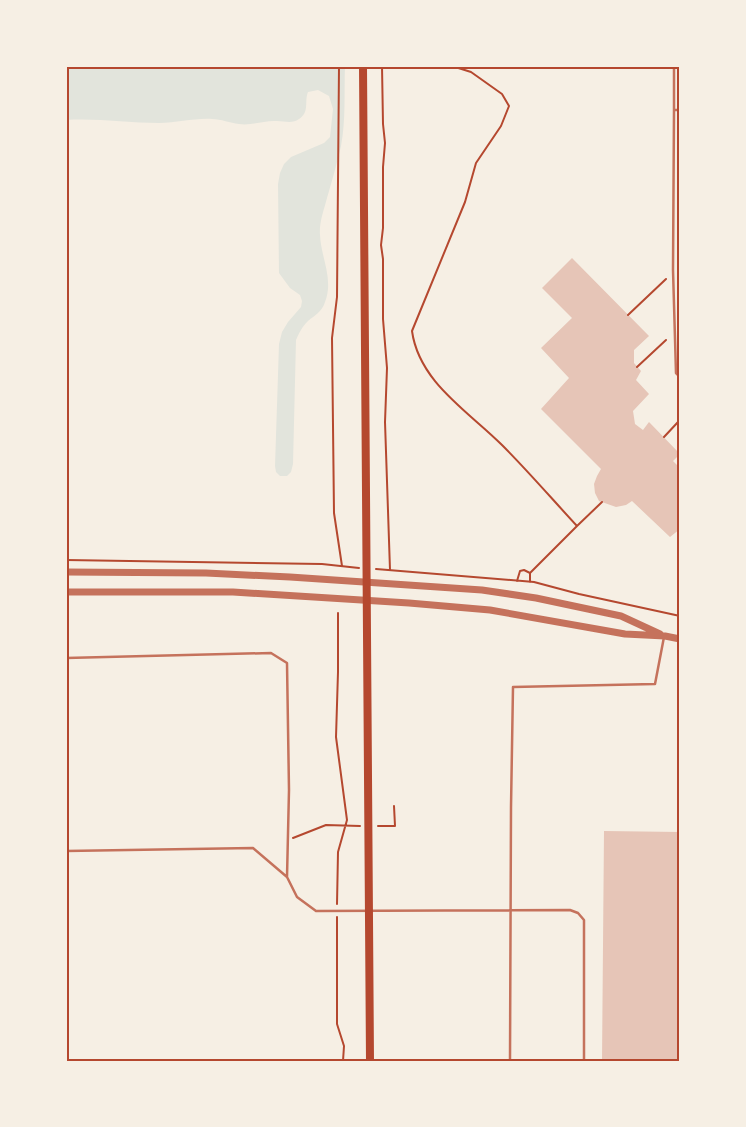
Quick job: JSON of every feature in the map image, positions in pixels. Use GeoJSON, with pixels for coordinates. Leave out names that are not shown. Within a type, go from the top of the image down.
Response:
{"type":"FeatureCollection","features":[{"type":"Feature","properties":{"kind":"main road"},"geometry":{"type":"LineString","coordinates":[[363,66],[365,600],[370,1061]]}},
{"type":"Feature","properties":{"kind":"street"},"geometry":{"type":"LineString","coordinates":[[66,572],[206,573],[482,590],[536,598],[621,616],[665,636]]}},
{"type":"Feature","properties":{"kind":"street"},"geometry":{"type":"LineString","coordinates":[[66,592],[200,592],[365,600],[490,610],[624,634],[665,636],[680,639]]}},
{"type":"Feature","properties":{"kind":"lane"},"geometry":{"type":"LineString","coordinates":[[674,66],[674,325],[676,373],[680,378]]}},
{"type":"Feature","properties":{"kind":"lane"},"geometry":{"type":"LineString","coordinates":[[674,110],[680,110]]}},
{"type":"Feature","properties":{"kind":"lane"},"geometry":{"type":"LineString","coordinates":[[510,1061],[513,686],[655,684],[665,636]]}},
{"type":"Feature","properties":{"kind":"lane"},"geometry":{"type":"LineString","coordinates":[[66,658],[271,652],[287,663],[290,790],[287,877]]}},
{"type":"Feature","properties":{"kind":"lane"},"geometry":{"type":"LineString","coordinates":[[66,851],[253,848],[287,877],[297,897],[316,911],[570,910],[578,913],[583,917],[584,1061]]}},
{"type":"Feature","properties":{"kind":"path"},"geometry":{"type":"LineString","coordinates":[[338,66],[337,296],[332,338],[334,514],[342,566]]}},
{"type":"Feature","properties":{"kind":"path"},"geometry":{"type":"LineString","coordinates":[[382,66],[385,143],[381,245],[383,259],[383,319],[386,368],[385,422],[390,570]]}},
{"type":"Feature","properties":{"kind":"path"},"geometry":{"type":"LineString","coordinates":[[452,66],[471,72],[502,94],[509,106],[501,126],[476,163],[465,202],[412,331],[414,345],[434,382],[502,445],[577,526]]}},
{"type":"Feature","properties":{"kind":"path"},"geometry":{"type":"LineString","coordinates":[[628,315],[666,278]]}},
{"type":"Feature","properties":{"kind":"path"},"geometry":{"type":"LineString","coordinates":[[637,366],[666,340]]}},
{"type":"Feature","properties":{"kind":"path"},"geometry":{"type":"LineString","coordinates":[[664,438],[678,422]]}},
{"type":"Feature","properties":{"kind":"path"},"geometry":{"type":"LineString","coordinates":[[530,582],[530,572],[602,502]]}},
{"type":"Feature","properties":{"kind":"path"},"geometry":{"type":"LineString","coordinates":[[517,581],[520,571],[530,572]]}},
{"type":"Feature","properties":{"kind":"path"},"geometry":{"type":"LineString","coordinates":[[338,614],[336,737],[347,820],[338,852],[337,911],[337,1024],[344,1046],[343,1061]]}},
{"type":"Feature","properties":{"kind":"path"},"geometry":{"type":"LineString","coordinates":[[394,806],[395,826]]}},
{"type":"Feature","properties":{"kind":"path"},"geometry":{"type":"LineString","coordinates":[[288,839],[326,825]]}},
{"type":"Feature","properties":{"kind":"shaded area"},"geometry":{"type":"Polygon","coordinates":[[[66,66],[345,66],[343,136],[320,225],[321,244],[328,277],[327,293],[322,308],[308,321],[296,340],[293,464],[291,472],[287,476],[280,476],[276,472],[275,466],[279,344],[282,332],[301,307],[302,301],[300,295],[290,288],[279,273],[278,184],[284,164],[291,157],[324,143],[330,137],[333,109],[329,96],[318,90],[308,92],[306,110],[299,119],[291,122],[272,121],[244,124],[212,119],[159,123],[66,120],[66,66]]]}},
{"type":"Feature","properties":{"kind":"building"},"geometry":{"type":"Polygon","coordinates":[[[572,258],[649,336],[634,350],[634,363],[641,371],[636,380],[649,394],[633,411],[635,424],[643,430],[649,422],[680,454],[673,461],[680,468],[680,529],[670,537],[632,501],[626,505],[616,507],[599,501],[595,493],[594,484],[601,469],[541,409],[569,378],[541,348],[572,318],[542,288],[572,258]]]}},
{"type":"Feature","properties":{"kind":"building"},"geometry":{"type":"Polygon","coordinates":[[[604,831],[680,832],[680,1061],[602,1061],[604,831]]]}}]}
